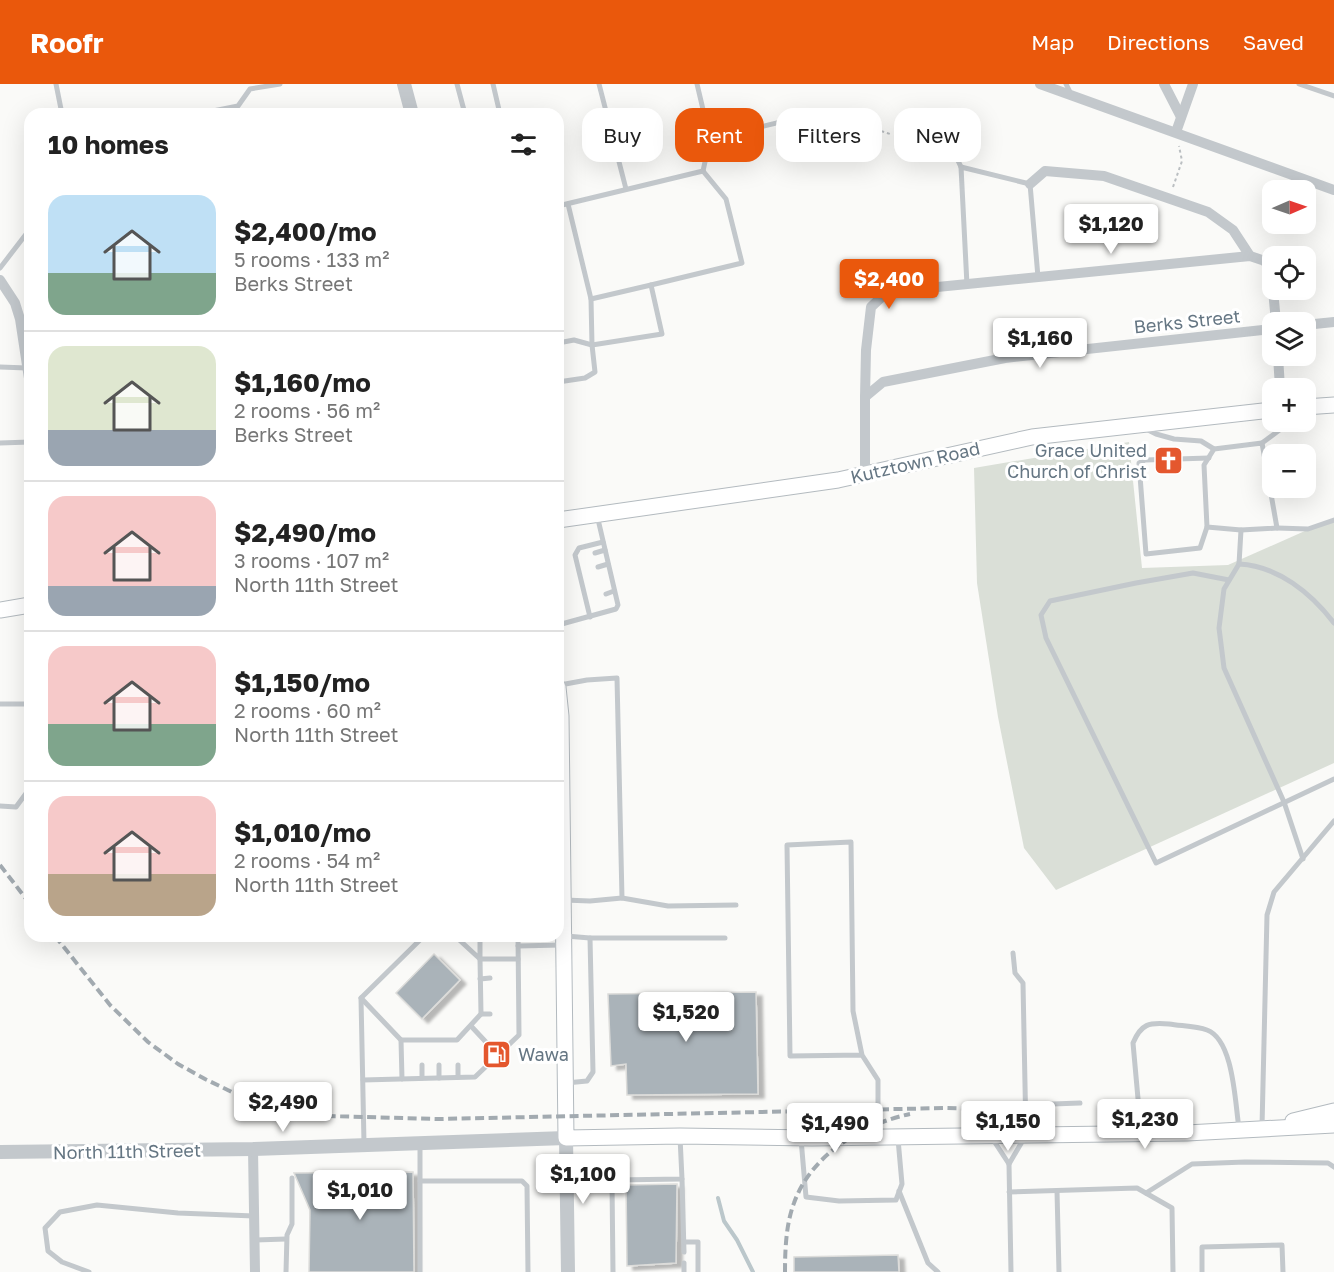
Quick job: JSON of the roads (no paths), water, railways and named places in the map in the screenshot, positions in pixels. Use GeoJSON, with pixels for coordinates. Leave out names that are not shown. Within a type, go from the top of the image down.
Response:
{"type":"FeatureCollection","features":[{"type":"Feature","properties":{"kind":"main road"},"geometry":{"type":"LineString","coordinates":[[1316,407],[1334,405]]}},
{"type":"Feature","properties":{"kind":"main road","name":"Kutztown Road"},"geometry":{"type":"LineString","coordinates":[[564,519],[838,480],[1032,436],[1262,411]]}},
{"type":"Feature","properties":{"kind":"main road"},"geometry":{"type":"LineString","coordinates":[[0,610],[24,606]]}},
{"type":"Feature","properties":{"kind":"main road"},"geometry":{"type":"LineString","coordinates":[[564,900],[566,1138]]}},
{"type":"Feature","properties":{"kind":"main road","name":"North 11th Street"},"geometry":{"type":"LineString","coordinates":[[1262,1128],[1334,1111]]}},
{"type":"Feature","properties":{"kind":"main road","name":"North 11th Street"},"geometry":{"type":"LineString","coordinates":[[566,1138],[1141,1134],[1334,1125]]}},
{"type":"Feature","properties":{"kind":"street"},"geometry":{"type":"LineString","coordinates":[[404,84],[410,108]]}},
{"type":"Feature","properties":{"kind":"street"},"geometry":{"type":"LineString","coordinates":[[1040,84],[1334,190]]}},
{"type":"Feature","properties":{"kind":"street"},"geometry":{"type":"LineString","coordinates":[[1164,84],[1181,117]]}},
{"type":"Feature","properties":{"kind":"street"},"geometry":{"type":"LineString","coordinates":[[1176,132],[1193,84]]}},
{"type":"Feature","properties":{"kind":"street"},"geometry":{"type":"LineString","coordinates":[[1030,184],[1045,171],[1104,176],[1208,212],[1233,230],[1250,256]]}},
{"type":"Feature","properties":{"kind":"street"},"geometry":{"type":"LineString","coordinates":[[865,473],[866,350],[871,307],[887,292],[1250,256],[1262,260]]}},
{"type":"Feature","properties":{"kind":"street"},"geometry":{"type":"LineString","coordinates":[[0,280],[15,303],[24,347]]}},
{"type":"Feature","properties":{"kind":"street"},"geometry":{"type":"LineString","coordinates":[[1316,324],[1334,322]]}},
{"type":"Feature","properties":{"kind":"street","name":"Berks Street"},"geometry":{"type":"LineString","coordinates":[[865,397],[883,382],[1005,358],[1262,329]]}},
{"type":"Feature","properties":{"kind":"street"},"geometry":{"type":"LineString","coordinates":[[566,1138],[568,1272]]}},
{"type":"Feature","properties":{"kind":"street","name":"North 11th Street"},"geometry":{"type":"LineString","coordinates":[[0,1152],[253,1149],[566,1138]]}},
{"type":"Feature","properties":{"kind":"street"},"geometry":{"type":"LineString","coordinates":[[253,1149],[255,1272]]}},
{"type":"Feature","properties":{"kind":"lane"},"geometry":{"type":"LineString","coordinates":[[56,84],[61,108]]}},
{"type":"Feature","properties":{"kind":"lane"},"geometry":{"type":"LineString","coordinates":[[228,108],[238,106],[250,89],[280,84]]}},
{"type":"Feature","properties":{"kind":"lane"},"geometry":{"type":"LineString","coordinates":[[457,84],[463,108]]}},
{"type":"Feature","properties":{"kind":"lane"},"geometry":{"type":"LineString","coordinates":[[493,84],[499,108]]}},
{"type":"Feature","properties":{"kind":"lane"},"geometry":{"type":"LineString","coordinates":[[599,84],[626,189]]}},
{"type":"Feature","properties":{"kind":"lane"},"geometry":{"type":"LineString","coordinates":[[697,84],[703,108]]}},
{"type":"Feature","properties":{"kind":"lane"},"geometry":{"type":"LineString","coordinates":[[1065,84],[1071,95]]}},
{"type":"Feature","properties":{"kind":"lane"},"geometry":{"type":"LineString","coordinates":[[1299,84],[1334,96]]}},
{"type":"Feature","properties":{"kind":"lane"},"geometry":{"type":"LineString","coordinates":[[703,171],[705,162]]}},
{"type":"Feature","properties":{"kind":"lane"},"geometry":{"type":"LineString","coordinates":[[959,162],[971,284]]}},
{"type":"Feature","properties":{"kind":"lane"},"geometry":{"type":"LineString","coordinates":[[961,166],[1030,184],[1038,277]]}},
{"type":"Feature","properties":{"kind":"lane"},"geometry":{"type":"LineString","coordinates":[[564,205],[703,171]]}},
{"type":"Feature","properties":{"kind":"lane"},"geometry":{"type":"LineString","coordinates":[[591,299],[742,263],[726,199],[703,171]]}},
{"type":"Feature","properties":{"kind":"lane"},"geometry":{"type":"LineString","coordinates":[[564,381],[585,378],[596,372],[592,345],[591,299],[568,204]]}},
{"type":"Feature","properties":{"kind":"lane"},"geometry":{"type":"LineString","coordinates":[[0,268],[24,237]]}},
{"type":"Feature","properties":{"kind":"lane"},"geometry":{"type":"LineString","coordinates":[[564,342],[574,340],[592,345],[662,333],[651,285]]}},
{"type":"Feature","properties":{"kind":"lane"},"geometry":{"type":"LineString","coordinates":[[0,367],[24,368]]}},
{"type":"Feature","properties":{"kind":"lane"},"geometry":{"type":"LineString","coordinates":[[1139,425],[1156,434],[1174,439],[1201,441],[1214,449],[1262,443],[1277,432]]}},
{"type":"Feature","properties":{"kind":"lane"},"geometry":{"type":"LineString","coordinates":[[0,443],[24,442]]}},
{"type":"Feature","properties":{"kind":"lane"},"geometry":{"type":"LineString","coordinates":[[1262,443],[1277,528]]}},
{"type":"Feature","properties":{"kind":"lane"},"geometry":{"type":"LineString","coordinates":[[1209,458],[1145,460],[1139,463],[1146,554],[1200,548],[1207,527],[1204,465],[1209,458],[1214,449]]}},
{"type":"Feature","properties":{"kind":"lane"},"geometry":{"type":"LineString","coordinates":[[564,624],[616,609],[618,605],[597,514]]}},
{"type":"Feature","properties":{"kind":"lane"},"geometry":{"type":"LineString","coordinates":[[1207,527],[1241,530],[1308,529],[1334,520]]}},
{"type":"Feature","properties":{"kind":"lane"},"geometry":{"type":"LineString","coordinates":[[1241,530],[1239,564],[1224,589],[1219,628],[1224,668],[1284,802],[1303,859]]}},
{"type":"Feature","properties":{"kind":"lane"},"geometry":{"type":"LineString","coordinates":[[590,617],[576,551],[579,548],[603,542]]}},
{"type":"Feature","properties":{"kind":"lane"},"geometry":{"type":"LineString","coordinates":[[595,553],[605,550]]}},
{"type":"Feature","properties":{"kind":"lane"},"geometry":{"type":"LineString","coordinates":[[598,567],[608,564]]}},
{"type":"Feature","properties":{"kind":"lane"},"geometry":{"type":"LineString","coordinates":[[1239,564],[1255,564],[1292,582],[1318,602],[1334,623]]}},
{"type":"Feature","properties":{"kind":"lane"},"geometry":{"type":"LineString","coordinates":[[579,572],[586,570]]}},
{"type":"Feature","properties":{"kind":"lane"},"geometry":{"type":"LineString","coordinates":[[1229,580],[1193,573],[1136,583],[1050,601],[1041,615],[1046,638],[1156,863],[1334,779]]}},
{"type":"Feature","properties":{"kind":"lane"},"geometry":{"type":"LineString","coordinates":[[603,580],[611,578]]}},
{"type":"Feature","properties":{"kind":"lane"},"geometry":{"type":"LineString","coordinates":[[582,585],[589,584]]}},
{"type":"Feature","properties":{"kind":"lane"},"geometry":{"type":"LineString","coordinates":[[606,594],[614,591]]}},
{"type":"Feature","properties":{"kind":"lane"},"geometry":{"type":"LineString","coordinates":[[585,599],[592,597]]}},
{"type":"Feature","properties":{"kind":"lane"},"geometry":{"type":"LineString","coordinates":[[564,685],[586,680],[617,678],[622,898]]}},
{"type":"Feature","properties":{"kind":"lane"},"geometry":{"type":"LineString","coordinates":[[0,704],[24,704]]}},
{"type":"Feature","properties":{"kind":"lane"},"geometry":{"type":"LineString","coordinates":[[0,806],[16,807],[24,796]]}},
{"type":"Feature","properties":{"kind":"lane"},"geometry":{"type":"LineString","coordinates":[[1262,1128],[1267,915],[1274,892],[1334,821]]}},
{"type":"Feature","properties":{"kind":"lane"},"geometry":{"type":"LineString","coordinates":[[862,1055],[790,1056],[787,845],[851,842],[853,1011],[862,1055],[878,1080],[878,1137]]}},
{"type":"Feature","properties":{"kind":"lane"},"geometry":{"type":"LineString","coordinates":[[564,900],[590,901],[622,898],[668,906],[736,905]]}},
{"type":"Feature","properties":{"kind":"lane"},"geometry":{"type":"LineString","coordinates":[[566,1083],[587,1081],[594,1072],[590,938]]}},
{"type":"Feature","properties":{"kind":"lane"},"geometry":{"type":"LineString","coordinates":[[564,940],[724,938]]}},
{"type":"Feature","properties":{"kind":"lane"},"geometry":{"type":"LineString","coordinates":[[364,1145],[361,998],[418,942]]}},
{"type":"Feature","properties":{"kind":"lane"},"geometry":{"type":"LineString","coordinates":[[462,942],[480,959],[518,959]]}},
{"type":"Feature","properties":{"kind":"lane"},"geometry":{"type":"LineString","coordinates":[[457,1047],[457,1040],[481,1014],[480,942]]}},
{"type":"Feature","properties":{"kind":"lane"},"geometry":{"type":"LineString","coordinates":[[363,1080],[475,1077],[519,1035],[518,942]]}},
{"type":"Feature","properties":{"kind":"lane"},"geometry":{"type":"LineString","coordinates":[[518,946],[549,942]]}},
{"type":"Feature","properties":{"kind":"lane"},"geometry":{"type":"LineString","coordinates":[[1011,1272],[1009,1164],[1026,1135],[1023,983],[1015,973],[1013,952]]}},
{"type":"Feature","properties":{"kind":"lane"},"geometry":{"type":"LineString","coordinates":[[480,979],[490,978]]}},
{"type":"Feature","properties":{"kind":"lane"},"geometry":{"type":"LineString","coordinates":[[509,978],[518,978]]}},
{"type":"Feature","properties":{"kind":"lane"},"geometry":{"type":"LineString","coordinates":[[481,997],[490,996]]}},
{"type":"Feature","properties":{"kind":"lane"},"geometry":{"type":"LineString","coordinates":[[509,996],[519,996]]}},
{"type":"Feature","properties":{"kind":"lane"},"geometry":{"type":"LineString","coordinates":[[361,998],[401,1040],[402,1078]]}},
{"type":"Feature","properties":{"kind":"lane"},"geometry":{"type":"LineString","coordinates":[[481,1014],[490,1014]]}},
{"type":"Feature","properties":{"kind":"lane"},"geometry":{"type":"LineString","coordinates":[[510,1014],[519,1014]]}},
{"type":"Feature","properties":{"kind":"lane"},"geometry":{"type":"LineString","coordinates":[[1141,1134],[1133,1043],[1138,1030],[1154,1022],[1207,1030],[1216,1035],[1229,1060],[1239,1130]]}},
{"type":"Feature","properties":{"kind":"lane"},"geometry":{"type":"LineString","coordinates":[[471,1026],[498,1055]]}},
{"type":"Feature","properties":{"kind":"lane"},"geometry":{"type":"LineString","coordinates":[[401,1040],[457,1040]]}},
{"type":"Feature","properties":{"kind":"lane"},"geometry":{"type":"LineString","coordinates":[[421,1040],[421,1047]]}},
{"type":"Feature","properties":{"kind":"lane"},"geometry":{"type":"LineString","coordinates":[[438,1040],[438,1048]]}},
{"type":"Feature","properties":{"kind":"lane"},"geometry":{"type":"LineString","coordinates":[[422,1065],[422,1078]]}},
{"type":"Feature","properties":{"kind":"lane"},"geometry":{"type":"LineString","coordinates":[[438,1065],[439,1078]]}},
{"type":"Feature","properties":{"kind":"lane"},"geometry":{"type":"LineString","coordinates":[[458,1065],[458,1077]]}},
{"type":"Feature","properties":{"kind":"lane"},"geometry":{"type":"LineString","coordinates":[[1025,1105],[1080,1103]]}},
{"type":"Feature","properties":{"kind":"lane"},"geometry":{"type":"LineString","coordinates":[[991,1135],[1009,1164]]}},
{"type":"Feature","properties":{"kind":"lane"},"geometry":{"type":"LineString","coordinates":[[680,1136],[684,1252]]}},
{"type":"Feature","properties":{"kind":"lane"},"geometry":{"type":"LineString","coordinates":[[801,1137],[806,1197],[839,1201],[896,1200],[902,1184],[898,1137]]}},
{"type":"Feature","properties":{"kind":"lane"},"geometry":{"type":"LineString","coordinates":[[420,1144],[420,1272]]}},
{"type":"Feature","properties":{"kind":"lane"},"geometry":{"type":"LineString","coordinates":[[1146,1193],[1192,1164],[1328,1163],[1334,1167]]}},
{"type":"Feature","properties":{"kind":"lane"},"geometry":{"type":"LineString","coordinates":[[286,1272],[286,1239],[292,1224],[292,1178]]}},
{"type":"Feature","properties":{"kind":"lane"},"geometry":{"type":"LineString","coordinates":[[613,1272],[612,1183],[614,1180],[682,1179]]}},
{"type":"Feature","properties":{"kind":"lane"},"geometry":{"type":"LineString","coordinates":[[420,1181],[522,1181],[527,1186],[528,1272]]}},
{"type":"Feature","properties":{"kind":"lane"},"geometry":{"type":"LineString","coordinates":[[1009,1192],[1137,1188],[1172,1208],[1173,1272]]}},
{"type":"Feature","properties":{"kind":"lane"},"geometry":{"type":"LineString","coordinates":[[899,1190],[928,1263],[938,1272]]}},
{"type":"Feature","properties":{"kind":"lane"},"geometry":{"type":"LineString","coordinates":[[1057,1191],[1059,1272]]}},
{"type":"Feature","properties":{"kind":"lane"},"geometry":{"type":"LineString","coordinates":[[89,1272],[62,1262],[48,1251],[45,1228],[60,1212],[97,1205],[178,1213],[254,1216]]}},
{"type":"Feature","properties":{"kind":"lane"},"geometry":{"type":"LineString","coordinates":[[254,1240],[286,1239]]}},
{"type":"Feature","properties":{"kind":"lane"},"geometry":{"type":"LineString","coordinates":[[684,1242],[698,1242],[698,1272]]}},
{"type":"Feature","properties":{"kind":"lane"},"geometry":{"type":"LineString","coordinates":[[1202,1272],[1202,1247],[1282,1245],[1283,1272]]}},
{"type":"Feature","properties":{"kind":"lane"},"geometry":{"type":"LineString","coordinates":[[684,1263],[684,1272]]}},
{"type":"Feature","properties":{"kind":"waterway"},"geometry":{"type":"LineString","coordinates":[[718,1198],[724,1221],[737,1240],[753,1272]]}},
{"type":"Feature","properties":{"kind":"railway"},"geometry":{"type":"LineString","coordinates":[[0,865],[24,896]]}},
{"type":"Feature","properties":{"kind":"railway"},"geometry":{"type":"LineString","coordinates":[[60,942],[110,1005],[148,1042],[178,1064],[236,1094],[292,1112],[326,1116],[439,1119],[945,1108],[984,1109],[1021,1118]]}},
{"type":"Feature","properties":{"kind":"railway"},"geometry":{"type":"LineString","coordinates":[[785,1272],[786,1237],[791,1211],[802,1186],[813,1170],[840,1144],[857,1134],[874,1125],[910,1114]]}},
{"type":"Feature","properties":{"kind":"place","name":"Grace United Church of Christ"},"geometry":{"type":"Point","coordinates":[1168,460]}},
{"type":"Feature","properties":{"kind":"place","name":"Wawa"},"geometry":{"type":"Point","coordinates":[497,1054]}}]}
